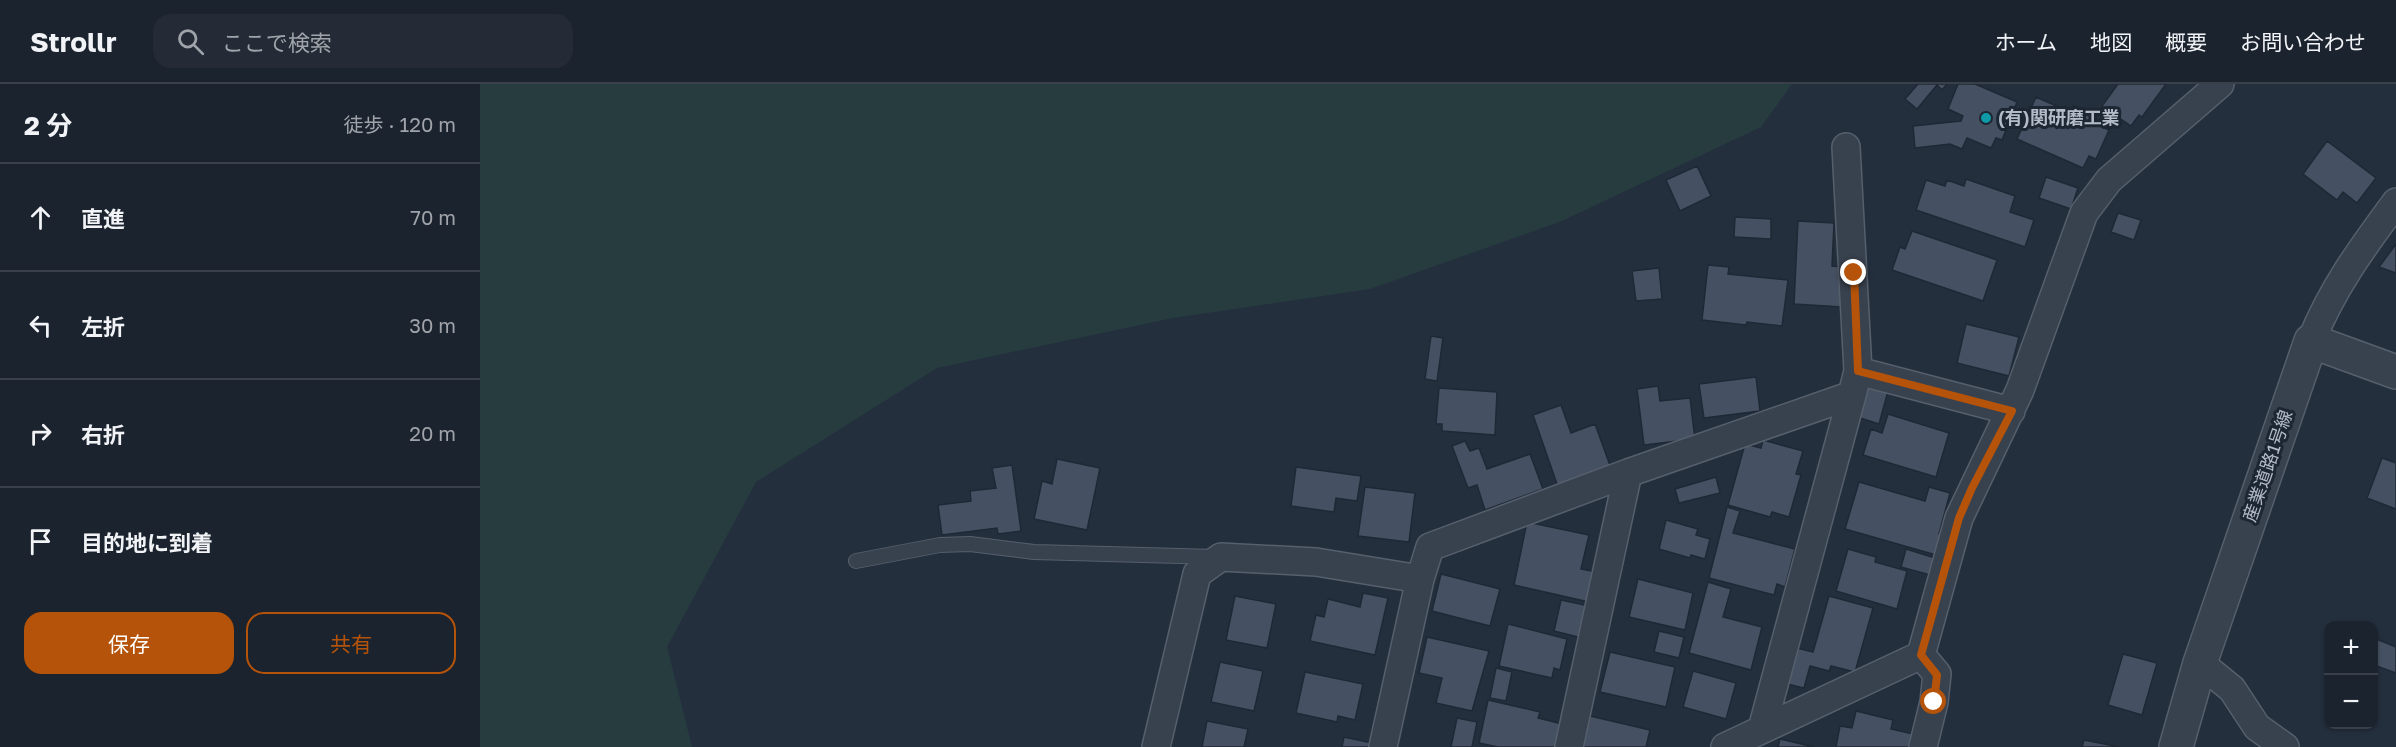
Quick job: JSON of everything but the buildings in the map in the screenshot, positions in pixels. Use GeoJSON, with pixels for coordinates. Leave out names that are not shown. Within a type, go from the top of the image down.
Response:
{"type":"FeatureCollection","features":[{"type":"Feature","properties":{"kind":"street"},"geometry":{"type":"LineString","coordinates":[[1741,741],[1921,655],[1959,518],[2012,411],[2084,213],[2109,180],[2220,84]]}},
{"type":"Feature","properties":{"kind":"street"},"geometry":{"type":"LineString","coordinates":[[1741,741],[1855,383],[1846,147]]}},
{"type":"Feature","properties":{"kind":"street","name":"産業道路1号線"},"geometry":{"type":"LineString","coordinates":[[2176,747],[2199,663],[2311,341],[2326,304],[2396,202]]}},
{"type":"Feature","properties":{"kind":"street"},"geometry":{"type":"LineString","coordinates":[[2311,341],[2396,372]]}},
{"type":"Feature","properties":{"kind":"street"},"geometry":{"type":"LineString","coordinates":[[1383,747],[1420,579],[1431,547],[1855,383],[2012,411]]}},
{"type":"Feature","properties":{"kind":"street"},"geometry":{"type":"LineString","coordinates":[[1569,747],[1628,472]]}},
{"type":"Feature","properties":{"kind":"street"},"geometry":{"type":"LineString","coordinates":[[1156,747],[1197,574],[1221,557],[1316,562],[1420,579]]}},
{"type":"Feature","properties":{"kind":"street"},"geometry":{"type":"LineString","coordinates":[[1921,655],[1937,675],[1934,702],[1923,747]]}},
{"type":"Feature","properties":{"kind":"street"},"geometry":{"type":"LineString","coordinates":[[2199,663],[2232,689],[2257,727],[2285,747]]}},
{"type":"Feature","properties":{"kind":"lane"},"geometry":{"type":"LineString","coordinates":[[856,561],[940,545],[970,544],[1034,552],[1221,557]]}},
{"type":"Feature","properties":{"kind":"green space"},"geometry":{"type":"Polygon","coordinates":[[[480,84],[1792,84],[1761,127],[1562,221],[1370,289],[1173,318],[937,368],[756,482],[667,647],[692,747],[480,747],[480,84]]]}},
{"type":"Feature","properties":{"kind":"place","name":"(有)関研磨工業"},"geometry":{"type":"Point","coordinates":[1986,118]}},
{"type":"Feature","properties":{"kind":"route"},"geometry":{"type":"LineString","coordinates":[[1854,273],[1858,371],[2012,411],[1972,488],[1947,555],[1921,655],[1937,675],[1934,702]]}}]}
